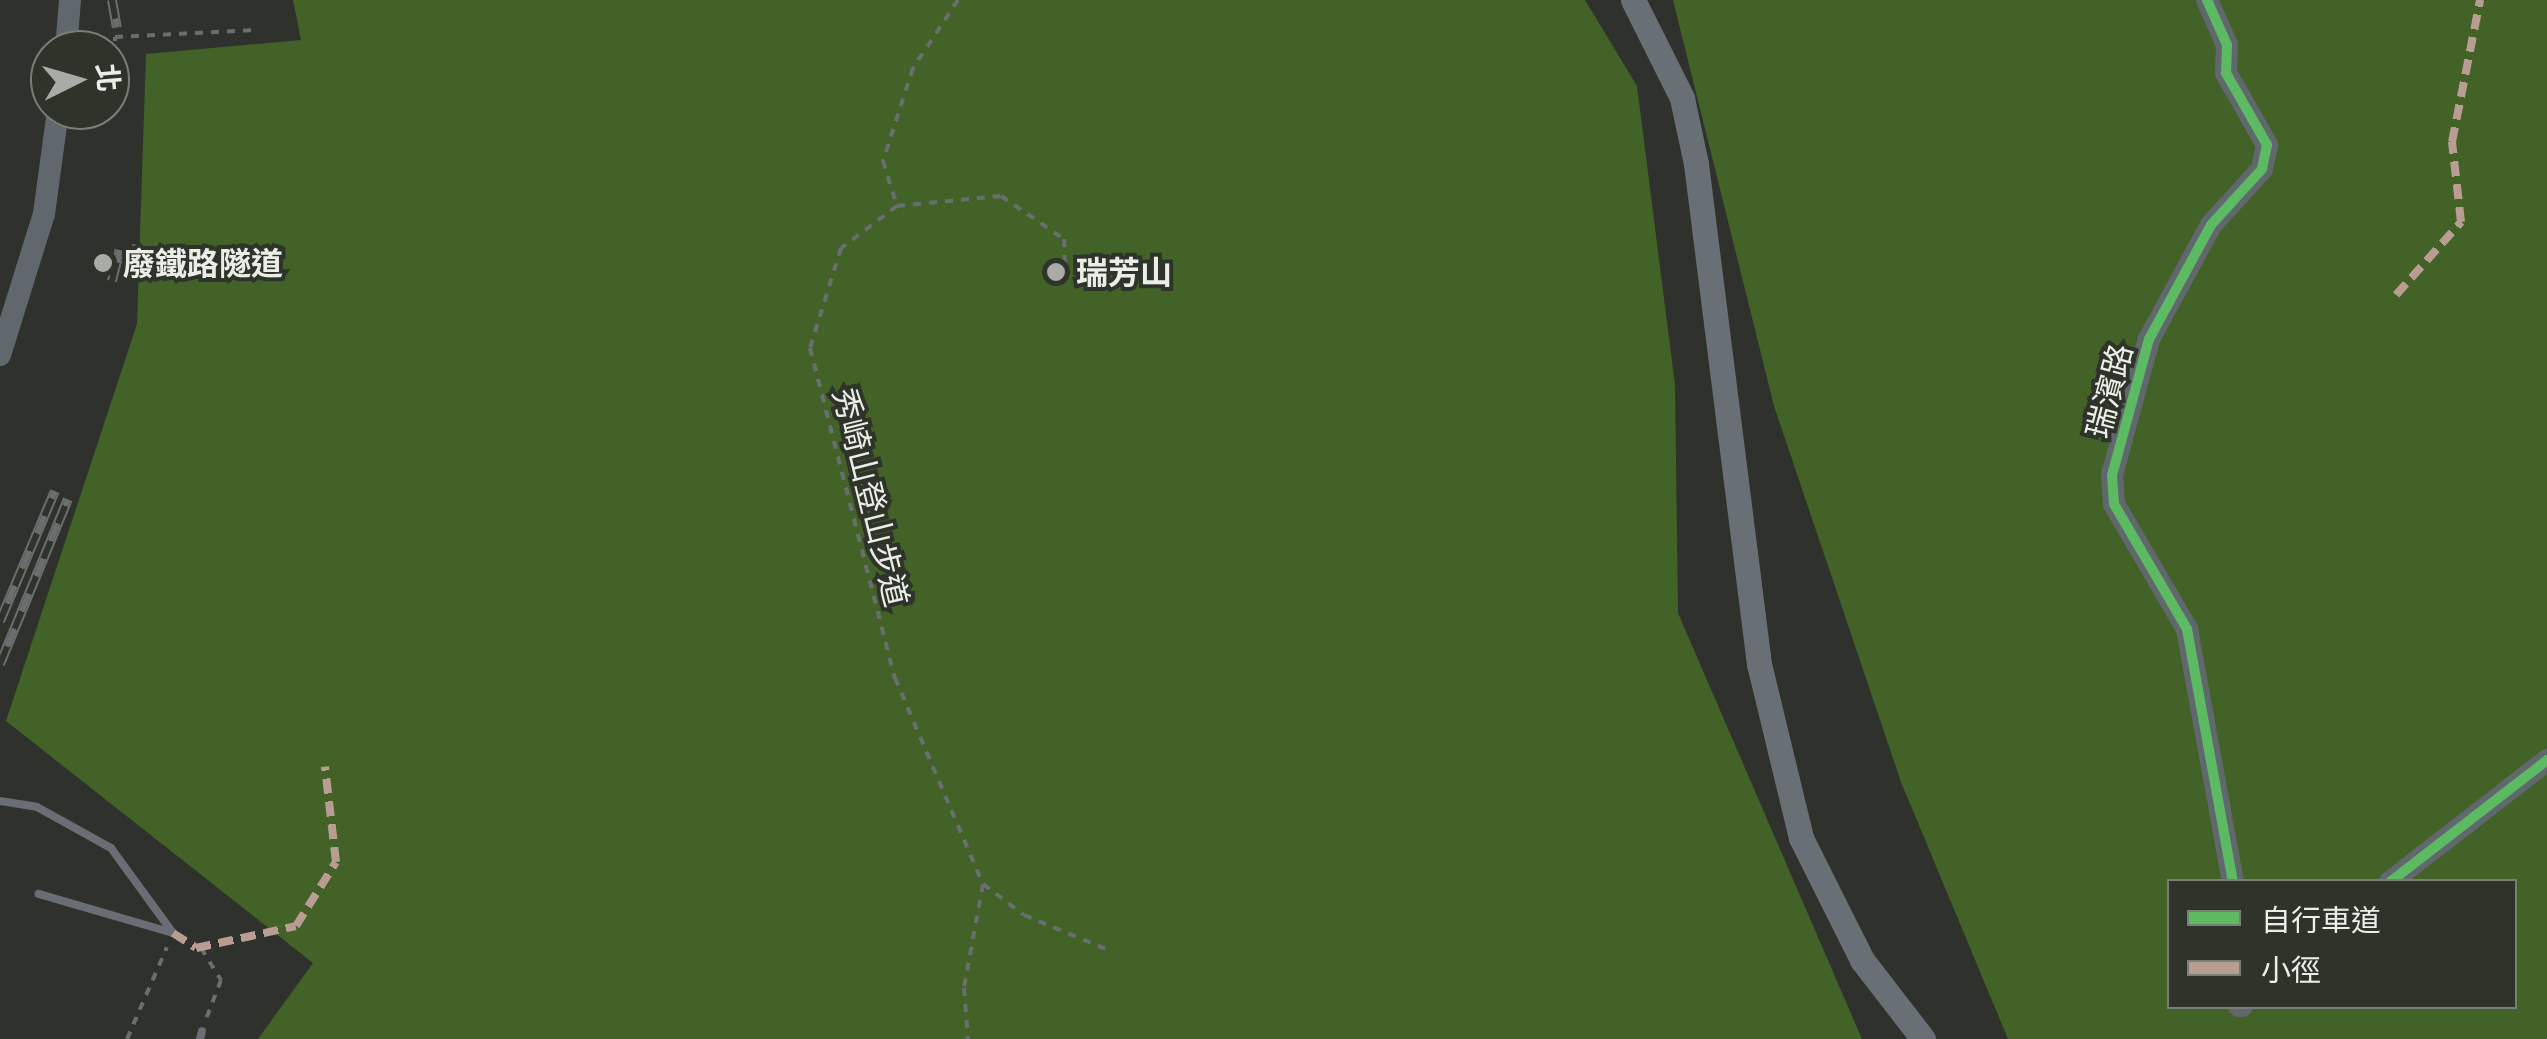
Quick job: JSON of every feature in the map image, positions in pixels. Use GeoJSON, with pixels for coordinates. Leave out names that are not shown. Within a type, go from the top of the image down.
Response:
{"type":"FeatureCollection","features":[{"type":"Feature","properties":{"kind":"main road"},"geometry":{"type":"LineString","coordinates":[[1633,0],[1682,98],[1696,164],[1759,664],[1801,838],[1862,960],[1923,1039]]}},
{"type":"Feature","properties":{"kind":"street"},"geometry":{"type":"LineString","coordinates":[[68,30],[70,0]]}},
{"type":"Feature","properties":{"kind":"street","name":"瑞濱路"},"geometry":{"type":"LineString","coordinates":[[2207,0],[2226,45],[2226,74],[2267,145],[2262,168],[2212,225],[2148,339],[2112,475],[2114,504],[2187,629],[2232,879]]}},
{"type":"Feature","properties":{"kind":"street"},"geometry":{"type":"LineString","coordinates":[[0,356],[44,214],[55,130]]}},
{"type":"Feature","properties":{"kind":"street"},"geometry":{"type":"LineString","coordinates":[[2394,879],[2547,760]]}},
{"type":"Feature","properties":{"kind":"lane"},"geometry":{"type":"LineString","coordinates":[[0,802],[37,806],[111,848],[173,933]]}},
{"type":"Feature","properties":{"kind":"lane"},"geometry":{"type":"LineString","coordinates":[[39,894],[173,933]]}},
{"type":"Feature","properties":{"kind":"path"},"geometry":{"type":"LineString","coordinates":[[958,0],[912,68],[883,161],[898,206],[1001,196],[1064,239],[1066,264]]}},
{"type":"Feature","properties":{"kind":"path"},"geometry":{"type":"LineString","coordinates":[[130,36],[258,30]]}},
{"type":"Feature","properties":{"kind":"path"},"geometry":{"type":"LineString","coordinates":[[968,1039],[964,988],[983,884],[1024,915],[1108,950]]}},
{"type":"Feature","properties":{"kind":"path"},"geometry":{"type":"LineString","coordinates":[[127,1039],[173,933]]}},
{"type":"Feature","properties":{"kind":"path"},"geometry":{"type":"LineString","coordinates":[[201,1035],[221,980],[202,948]]}},
{"type":"Feature","properties":{"kind":"green space"},"geometry":{"type":"Polygon","coordinates":[[[293,0],[1585,0],[1637,86],[1675,385],[1678,613],[1862,1039],[258,1039],[313,963],[6,721],[137,324],[146,54],[301,40],[293,0]]]}},
{"type":"Feature","properties":{"kind":"green space"},"geometry":{"type":"Polygon","coordinates":[[[1673,0],[2547,0],[2547,1039],[2008,1039],[1901,782],[1774,406],[1673,0]]]}},
{"type":"Feature","properties":{"kind":"railway"},"geometry":{"type":"LineString","coordinates":[[112,0],[117,28]]}},
{"type":"Feature","properties":{"kind":"railway"},"geometry":{"type":"LineString","coordinates":[[130,279],[137,245]]}},
{"type":"Feature","properties":{"kind":"railway"},"geometry":{"type":"LineString","coordinates":[[112,281],[120,250]]}},
{"type":"Feature","properties":{"kind":"railway"},"geometry":{"type":"LineString","coordinates":[[0,621],[55,491]]}},
{"type":"Feature","properties":{"kind":"railway"},"geometry":{"type":"LineString","coordinates":[[0,664],[68,499]]}},
{"type":"Feature","properties":{"kind":"marked path"},"geometry":{"type":"LineString","coordinates":[[2396,295],[2461,222],[2452,142],[2480,0]]}},
{"type":"Feature","properties":{"kind":"marked path"},"geometry":{"type":"LineString","coordinates":[[173,933],[196,948],[296,926],[336,862],[325,767]]}},
{"type":"Feature","properties":{"kind":"cycle path"},"geometry":{"type":"LineString","coordinates":[[2207,0],[2227,45],[2226,73],[2267,145],[2262,169],[2211,225],[2149,339],[2112,475],[2114,504],[2187,629],[2232,879]]}},
{"type":"Feature","properties":{"kind":"cycle path"},"geometry":{"type":"LineString","coordinates":[[2394,879],[2547,760]]}},
{"type":"Feature","properties":{"kind":"place","name":"廢鐵路隧道"},"geometry":{"type":"Point","coordinates":[103,263]}},
{"type":"Feature","properties":{"kind":"place","name":"瑞芳山"},"geometry":{"type":"Point","coordinates":[1056,272]}}]}
